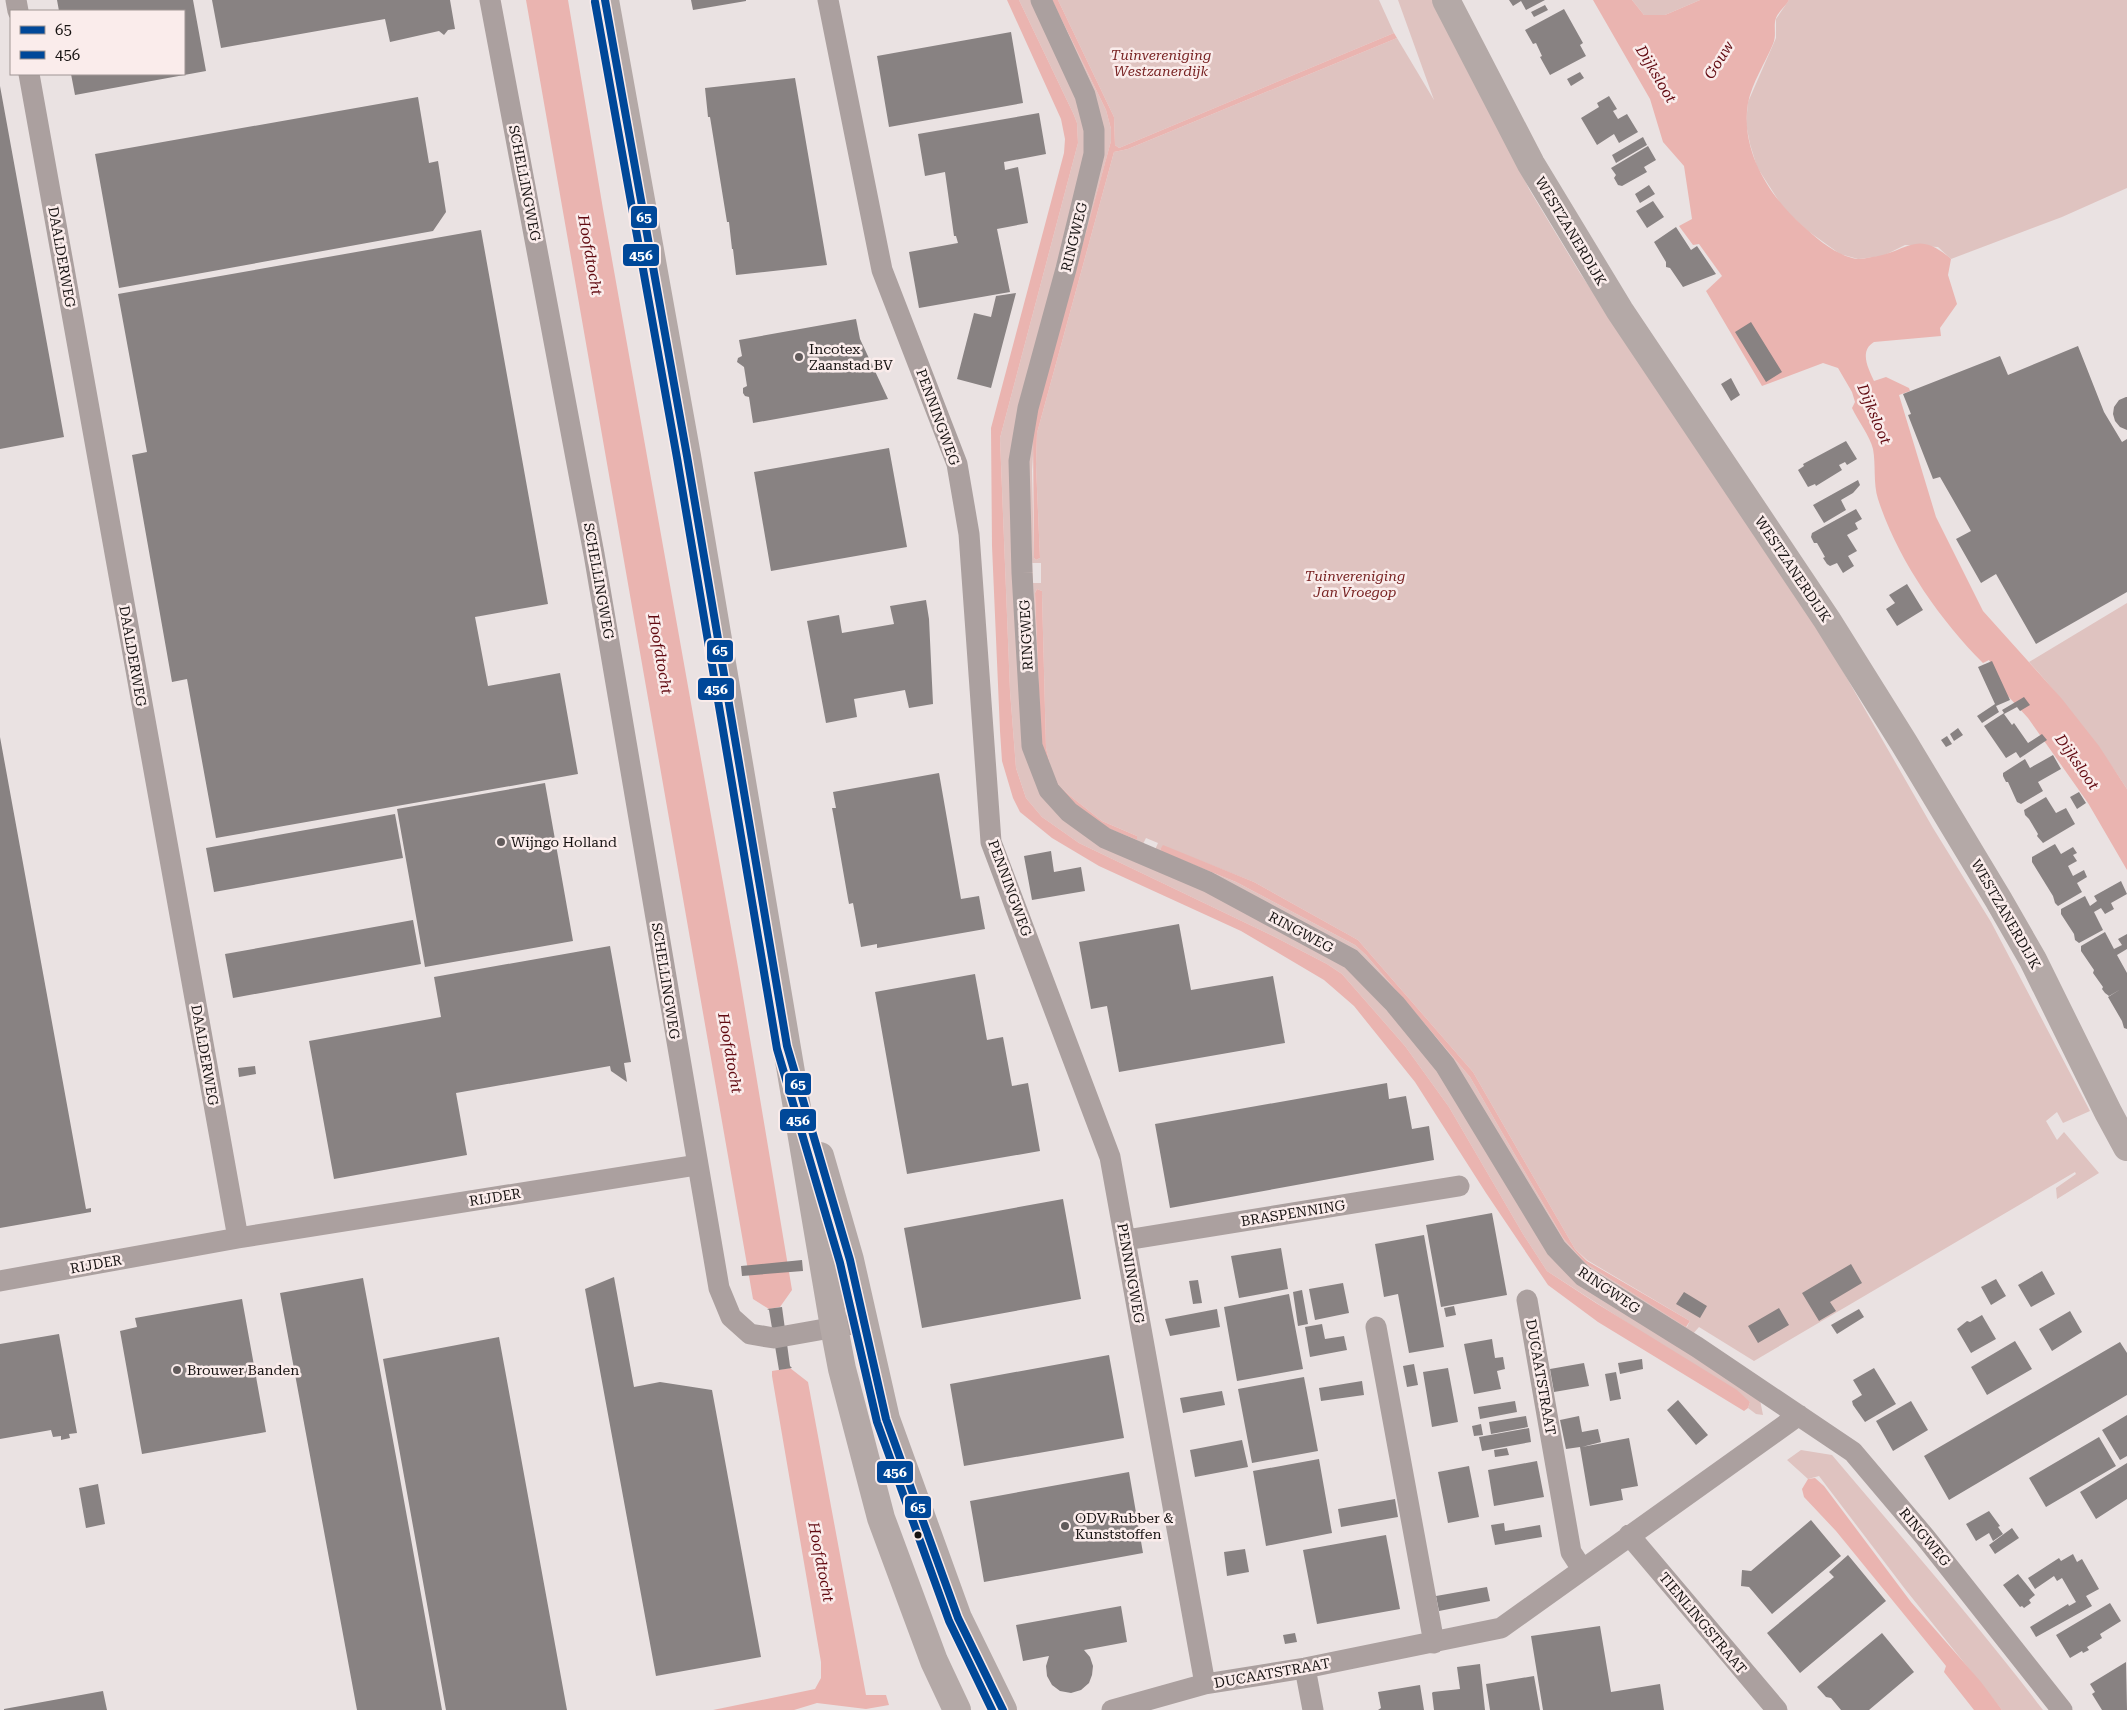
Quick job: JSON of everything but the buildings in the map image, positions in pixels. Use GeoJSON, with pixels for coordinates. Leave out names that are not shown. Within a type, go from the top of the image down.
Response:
{"type":"FeatureCollection","features":[{"type":"Feature","properties":{"kind":"main road"},"geometry":{"type":"LineString","coordinates":[[605,0],[688,456],[842,1369],[881,1518],[934,1660],[957,1710]]}},
{"type":"Feature","properties":{"kind":"main road","name":"WESTZANERDIJK"},"geometry":{"type":"LineString","coordinates":[[1446,0],[1531,164],[1615,302],[1827,620],[1998,899],[2033,960],[2127,1147]]}},
{"type":"Feature","properties":{"kind":"main road"},"geometry":{"type":"LineString","coordinates":[[787,1046],[850,1260],[889,1428],[958,1618],[1003,1710]]}},
{"type":"Feature","properties":{"kind":"street","name":"SCHELLINGWEG"},"geometry":{"type":"LineString","coordinates":[[490,0],[609,639],[697,1165]]}},
{"type":"Feature","properties":{"kind":"street","name":"PENNINGWEG"},"geometry":{"type":"LineString","coordinates":[[828,0],[882,270],[957,464],[969,534],[991,842],[1110,1157],[1205,1684]]}},
{"type":"Feature","properties":{"kind":"street","name":"RINGWEG"},"geometry":{"type":"LineString","coordinates":[[1041,0],[1085,95],[1094,130],[1094,154],[1064,278],[1028,408],[1019,461],[1022,573],[1032,746],[1049,790],[1069,812],[1105,838],[1208,882],[1350,959],[1396,1004],[1445,1065],[1551,1240],[1583,1276],[1799,1415],[1853,1452],[1931,1544],[2062,1710]]}},
{"type":"Feature","properties":{"kind":"street","name":"DAALDERWEG"},"geometry":{"type":"LineString","coordinates":[[29,75],[238,1238]]}},
{"type":"Feature","properties":{"kind":"street","name":"RIJDER"},"geometry":{"type":"LineString","coordinates":[[0,1281],[238,1238],[697,1165]]}},
{"type":"Feature","properties":{"kind":"street"},"geometry":{"type":"LineString","coordinates":[[697,1165],[719,1288],[731,1317],[750,1334],[774,1338],[864,1322]]}},
{"type":"Feature","properties":{"kind":"street","name":"BRASPENNING"},"geometry":{"type":"LineString","coordinates":[[1126,1240],[1459,1186]]}},
{"type":"Feature","properties":{"kind":"street","name":"DUCAATSTRAAT"},"geometry":{"type":"LineString","coordinates":[[1527,1300],[1571,1552],[1582,1569]]}},
{"type":"Feature","properties":{"kind":"street"},"geometry":{"type":"LineString","coordinates":[[1376,1327],[1434,1643]]}},
{"type":"Feature","properties":{"kind":"street","name":"DUCAATSTRAAT"},"geometry":{"type":"LineString","coordinates":[[1112,1710],[1205,1684],[1305,1668],[1501,1628],[1799,1415]]}},
{"type":"Feature","properties":{"kind":"street","name":"TIENLINGSTRAAT"},"geometry":{"type":"LineString","coordinates":[[1629,1535],[1777,1710]]}},
{"type":"Feature","properties":{"kind":"street"},"geometry":{"type":"LineString","coordinates":[[1305,1668],[1313,1710]]}},
{"type":"Feature","properties":{"kind":"green space"},"geometry":{"type":"Polygon","coordinates":[[[1019,0],[1035,0],[1079,95],[1090,143],[1025,397],[1042,790],[1203,889],[1340,961],[1429,1055],[1549,1248],[1760,1400],[1763,1415],[1756,1414],[1748,1408],[1750,1402],[1547,1271],[1523,1234],[1449,1107],[1405,1046],[1342,974],[1327,964],[1273,936],[1079,843],[1042,817],[1026,798],[1016,768],[1010,691],[1000,438],[1078,143],[1077,123],[1074,115],[1019,0]]]}},
{"type":"Feature","properties":{"kind":"green space","name":"Tuinvereniging Jan Vroegop"},"geometry":{"type":"Polygon","coordinates":[[[1047,0],[1052,0],[1106,110],[1111,129],[1111,141],[1035,423],[1032,471],[1034,558],[1036,560],[1040,558],[1036,465],[1037,433],[1114,152],[1128,149],[1397,38],[1434,100],[1398,0],[1436,0],[1458,40],[1529,189],[1580,273],[1813,619],[1933,828],[1991,922],[2090,1111],[2063,1123],[2057,1112],[2046,1121],[2057,1140],[2064,1132],[2099,1173],[2057,1199],[2056,1188],[2076,1174],[2075,1172],[1754,1361],[1699,1327],[1692,1335],[1683,1331],[1585,1270],[1559,1241],[1468,1088],[1441,1049],[1373,972],[1353,955],[1330,939],[1154,852],[1158,843],[1146,838],[1142,846],[1096,825],[1072,807],[1061,795],[1047,769],[1043,755],[1038,725],[1030,583],[1041,583],[1041,563],[1028,563],[1026,445],[1037,394],[1099,165],[1101,126],[1090,91],[1047,0]],[[1037,589],[1035,593],[1041,741],[1049,772],[1061,791],[1087,816],[1105,827],[1137,840],[1137,836],[1102,821],[1069,795],[1059,786],[1051,769],[1046,748],[1042,591],[1037,589]],[[1163,846],[1160,849],[1162,852],[1236,882],[1355,945],[1366,955],[1470,1077],[1563,1238],[1585,1263],[1687,1327],[1690,1321],[1587,1260],[1575,1249],[1473,1072],[1358,940],[1254,882],[1163,846]]]}},
{"type":"Feature","properties":{"kind":"green space","name":"Tuinvereniging Westzanerdijk"},"geometry":{"type":"Polygon","coordinates":[[[1058,0],[1379,0],[1394,33],[1119,148],[1115,145],[1114,117],[1058,0]]]}},
{"type":"Feature","properties":{"kind":"green space"},"geometry":{"type":"Polygon","coordinates":[[[1632,0],[1700,0],[1665,15],[1644,15],[1632,0]]]}},
{"type":"Feature","properties":{"kind":"green space"},"geometry":{"type":"Polygon","coordinates":[[[1789,0],[2127,0],[2127,188],[2062,217],[1951,259],[1938,247],[1905,245],[1883,256],[1858,259],[1840,254],[1808,231],[1784,209],[1757,167],[1750,144],[1746,124],[1748,102],[1776,38],[1776,19],[1789,0]]]}},
{"type":"Feature","properties":{"kind":"green space"},"geometry":{"type":"Polygon","coordinates":[[[2127,603],[2127,789],[2080,723],[2029,662],[2127,603]]]}},
{"type":"Feature","properties":{"kind":"green space"},"geometry":{"type":"Polygon","coordinates":[[[1801,1450],[1832,1455],[1966,1613],[2043,1710],[2002,1710],[1905,1589],[1819,1476],[1808,1479],[1787,1460],[1801,1450]]]}},
{"type":"Feature","properties":{"kind":"water","name":"Hoofdtocht"},"geometry":{"type":"Polygon","coordinates":[[[526,0],[568,0],[603,209],[738,967],[792,1290],[780,1307],[769,1309],[753,1299],[526,0]]]}},
{"type":"Feature","properties":{"kind":"water"},"geometry":{"type":"Polygon","coordinates":[[[1007,0],[1019,0],[1074,115],[1077,123],[1078,143],[1000,438],[1010,691],[1016,768],[1026,798],[1042,817],[1079,843],[1273,936],[1327,964],[1342,974],[1405,1046],[1449,1107],[1523,1234],[1547,1271],[1737,1390],[1750,1402],[1748,1408],[1744,1411],[1598,1322],[1548,1285],[1415,1082],[1354,1006],[1324,980],[1241,931],[1099,866],[1052,838],[1020,812],[1013,798],[1002,761],[992,546],[991,428],[1064,153],[1065,139],[1061,119],[1007,0]]]}},
{"type":"Feature","properties":{"kind":"water"},"geometry":{"type":"Polygon","coordinates":[[[1052,0],[1058,0],[1114,117],[1115,145],[1119,148],[1394,33],[1397,38],[1128,149],[1114,152],[1037,433],[1036,465],[1040,558],[1036,560],[1034,558],[1033,433],[1040,400],[1111,141],[1111,129],[1106,110],[1052,0]]]}},
{"type":"Feature","properties":{"kind":"water"},"geometry":{"type":"Polygon","coordinates":[[[1593,0],[1632,0],[1644,15],[1665,15],[1700,0],[1789,0],[1776,18],[1774,41],[1748,103],[1748,138],[1760,171],[1769,186],[1779,201],[1803,226],[1821,241],[1842,254],[1857,259],[1884,254],[1920,243],[1939,250],[1951,259],[1948,275],[1957,304],[1940,328],[1941,336],[1874,342],[1867,350],[1867,365],[1874,381],[1886,377],[1909,388],[1910,391],[1899,395],[1936,517],[1983,611],[2062,699],[2099,746],[2127,789],[2127,870],[2088,803],[2028,718],[2007,695],[1989,660],[1983,663],[1967,646],[1935,607],[1908,565],[1886,521],[1878,499],[1873,449],[1852,408],[1855,402],[1852,392],[1838,368],[1823,363],[1762,386],[1706,291],[1722,276],[1699,244],[1693,245],[1679,226],[1692,219],[1684,166],[1663,142],[1650,99],[1593,0]]]}},
{"type":"Feature","properties":{"kind":"water"},"geometry":{"type":"Polygon","coordinates":[[[1037,589],[1042,591],[1046,748],[1051,769],[1059,786],[1069,795],[1102,821],[1137,836],[1137,840],[1105,827],[1087,816],[1061,791],[1049,772],[1041,741],[1035,593],[1037,589]]]}},
{"type":"Feature","properties":{"kind":"water"},"geometry":{"type":"Polygon","coordinates":[[[1163,845],[1254,882],[1358,940],[1473,1072],[1575,1249],[1587,1261],[1690,1321],[1686,1327],[1585,1263],[1563,1238],[1470,1077],[1366,955],[1355,945],[1236,882],[1162,852],[1160,849],[1163,845]]]}},
{"type":"Feature","properties":{"kind":"water","name":"Hoofdtocht"},"geometry":{"type":"Polygon","coordinates":[[[790,1368],[808,1382],[866,1695],[886,1695],[889,1705],[866,1709],[817,1703],[794,1710],[713,1710],[815,1689],[821,1678],[821,1662],[772,1376],[772,1371],[790,1368]]]}},
{"type":"Feature","properties":{"kind":"water"},"geometry":{"type":"Polygon","coordinates":[[[1815,1478],[1824,1486],[1911,1602],[1981,1682],[2002,1710],[1974,1710],[1944,1672],[1946,1666],[1836,1531],[1804,1497],[1802,1489],[1808,1479],[1815,1478]]]}},
{"type":"Feature","properties":{"kind":"transit line","name":"65"},"geometry":{"type":"LineString","coordinates":[[605,0],[687,456],[787,1046],[850,1260],[886,1419],[958,1618],[1003,1710]]}},
{"type":"Feature","properties":{"kind":"transit line","name":"456"},"geometry":{"type":"LineString","coordinates":[[595,2],[677,458],[777,1049],[840,1263],[877,1422],[949,1621],[992,1710]]}},
{"type":"Feature","properties":{"kind":"place","name":"Incotex Zaanstad BV"},"geometry":{"type":"Point","coordinates":[799,357]}},
{"type":"Feature","properties":{"kind":"place","name":"Wijngo Holland"},"geometry":{"type":"Point","coordinates":[501,842]}},
{"type":"Feature","properties":{"kind":"place","name":"Brouwer Banden"},"geometry":{"type":"Point","coordinates":[177,1370]}},
{"type":"Feature","properties":{"kind":"place","name":"ODV Rubber & Kunststoffen"},"geometry":{"type":"Point","coordinates":[1065,1526]}},
{"type":"Feature","properties":{"kind":"water label","name":"Gouw"},"geometry":{"type":"Point","coordinates":[1719,60]}},
{"type":"Feature","properties":{"kind":"water label","name":"Dijksloot"},"geometry":{"type":"Point","coordinates":[1656,74]}},
{"type":"Feature","properties":{"kind":"water label","name":"Dijksloot"},"geometry":{"type":"Point","coordinates":[1874,414]}},
{"type":"Feature","properties":{"kind":"water label","name":"Dijksloot"},"geometry":{"type":"Point","coordinates":[2077,762]}}]}
